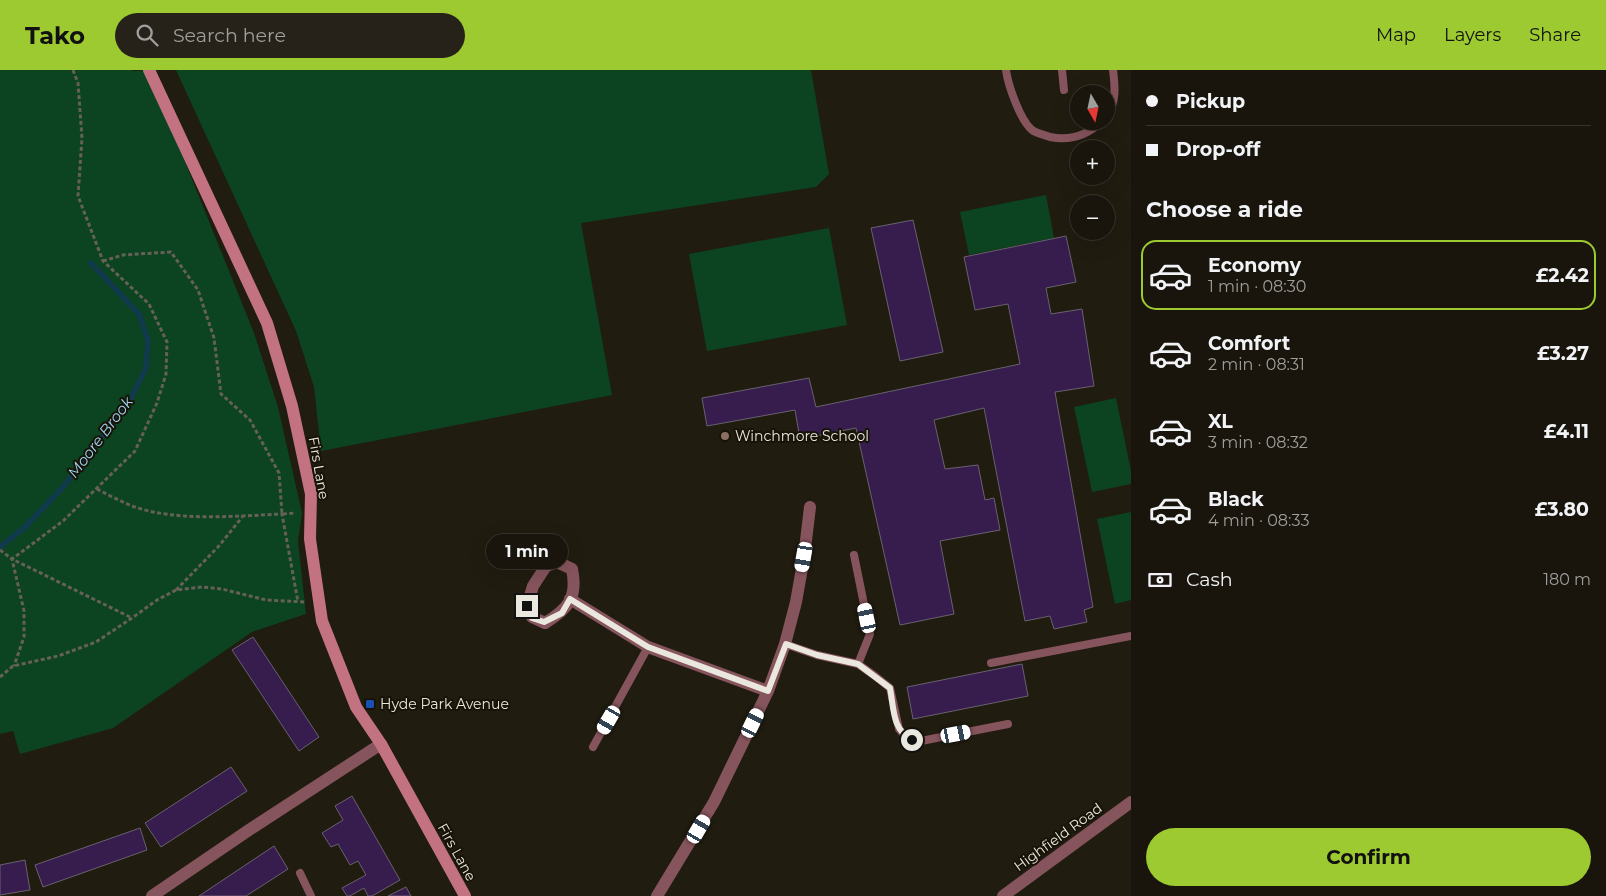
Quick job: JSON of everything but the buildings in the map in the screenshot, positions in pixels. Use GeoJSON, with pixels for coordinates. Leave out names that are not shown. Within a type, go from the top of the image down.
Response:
{"type":"FeatureCollection","features":[{"type":"Feature","properties":{"kind":"street","name":"Firs Lane"},"geometry":{"type":"LineString","coordinates":[[149,70],[268,323],[292,406],[311,494],[310,539],[322,621],[356,707],[381,744],[465,896]]}},
{"type":"Feature","properties":{"kind":"street"},"geometry":{"type":"LineString","coordinates":[[657,896],[714,802],[768,691],[786,644],[796,602],[810,507]]}},
{"type":"Feature","properties":{"kind":"street"},"geometry":{"type":"LineString","coordinates":[[557,562],[572,570],[575,583],[570,599],[562,613],[544,622],[532,618],[527,606],[533,586],[546,566],[557,562]]}},
{"type":"Feature","properties":{"kind":"street"},"geometry":{"type":"LineString","coordinates":[[570,599],[648,647],[768,691]]}},
{"type":"Feature","properties":{"kind":"street"},"geometry":{"type":"LineString","coordinates":[[152,896],[381,744]]}},
{"type":"Feature","properties":{"kind":"street","name":"Highfield Road"},"geometry":{"type":"LineString","coordinates":[[1002,896],[1131,802]]}},
{"type":"Feature","properties":{"kind":"lane"},"geometry":{"type":"LineString","coordinates":[[1006,70],[1010,86],[1022,115],[1028,126],[1034,131],[1063,139],[1081,136],[1094,130]]}},
{"type":"Feature","properties":{"kind":"lane"},"geometry":{"type":"LineString","coordinates":[[1062,70],[1064,90]]}},
{"type":"Feature","properties":{"kind":"lane"},"geometry":{"type":"LineString","coordinates":[[1113,70],[1114,85]]}},
{"type":"Feature","properties":{"kind":"lane"},"geometry":{"type":"LineString","coordinates":[[854,555],[870,634],[858,664]]}},
{"type":"Feature","properties":{"kind":"lane"},"geometry":{"type":"LineString","coordinates":[[991,663],[1131,636]]}},
{"type":"Feature","properties":{"kind":"lane"},"geometry":{"type":"LineString","coordinates":[[786,644],[817,655],[858,664],[890,688],[899,729],[904,736],[912,740],[921,741],[1008,724]]}},
{"type":"Feature","properties":{"kind":"lane"},"geometry":{"type":"LineString","coordinates":[[593,747],[648,647]]}},
{"type":"Feature","properties":{"kind":"lane"},"geometry":{"type":"LineString","coordinates":[[300,873],[311,896]]}},
{"type":"Feature","properties":{"kind":"path"},"geometry":{"type":"LineString","coordinates":[[10,558],[63,521],[135,451],[157,403],[166,374],[167,342],[149,304],[103,261],[78,196],[82,138],[78,83],[73,70]]}},
{"type":"Feature","properties":{"kind":"path"},"geometry":{"type":"LineString","coordinates":[[103,261],[123,255],[171,252],[198,290],[214,338],[221,394],[250,420],[279,473],[282,514],[298,602]]}},
{"type":"Feature","properties":{"kind":"path"},"geometry":{"type":"LineString","coordinates":[[97,489],[131,506],[148,511],[182,516],[282,514]]}},
{"type":"Feature","properties":{"kind":"path"},"geometry":{"type":"LineString","coordinates":[[0,677],[14,666],[58,656],[96,642],[157,600],[176,590],[218,547],[243,516]]}},
{"type":"Feature","properties":{"kind":"path"},"geometry":{"type":"LineString","coordinates":[[0,550],[10,558],[132,618]]}},
{"type":"Feature","properties":{"kind":"path"},"geometry":{"type":"LineString","coordinates":[[10,558],[24,611],[24,637],[14,666]]}},
{"type":"Feature","properties":{"kind":"path"},"geometry":{"type":"LineString","coordinates":[[176,590],[202,587],[222,589],[266,600],[320,603]]}},
{"type":"Feature","properties":{"kind":"green space"},"geometry":{"type":"Polygon","coordinates":[[[0,70],[148,70],[254,333],[278,407],[302,513],[298,541],[306,614],[252,632],[113,728],[20,754],[13,731],[0,734],[0,70]]]}},
{"type":"Feature","properties":{"kind":"green space"},"geometry":{"type":"Polygon","coordinates":[[[176,70],[811,70],[829,174],[816,187],[581,223],[612,395],[321,451],[314,387],[296,331],[176,70]]]}},
{"type":"Feature","properties":{"kind":"green space"},"geometry":{"type":"Polygon","coordinates":[[[1046,195],[1054,238],[969,255],[960,212],[1046,195]]]}},
{"type":"Feature","properties":{"kind":"green space"},"geometry":{"type":"Polygon","coordinates":[[[829,228],[847,325],[707,351],[689,254],[829,228]]]}},
{"type":"Feature","properties":{"kind":"green space"},"geometry":{"type":"Polygon","coordinates":[[[1116,398],[1131,471],[1131,484],[1092,492],[1074,407],[1116,398]]]}},
{"type":"Feature","properties":{"kind":"green space"},"geometry":{"type":"Polygon","coordinates":[[[1131,512],[1131,600],[1115,604],[1097,519],[1131,512]]]}},
{"type":"Feature","properties":{"kind":"waterway","name":"Moore Brook"},"geometry":{"type":"LineString","coordinates":[[0,547],[25,527],[63,487],[130,400],[146,368],[148,340],[139,314],[91,263]]}},
{"type":"Feature","properties":{"kind":"place","name":"Winchmore School"},"geometry":{"type":"Point","coordinates":[725,436]}},
{"type":"Feature","properties":{"kind":"place","name":"Hyde Park Avenue"},"geometry":{"type":"Point","coordinates":[370,704]}},
{"type":"Feature","properties":{"kind":"route"},"geometry":{"type":"LineString","coordinates":[[527,606],[532,618],[544,622],[562,613],[570,599],[648,647],[768,691],[786,644],[817,655],[858,664],[890,688],[896,722],[904,736],[912,740]]}}]}
